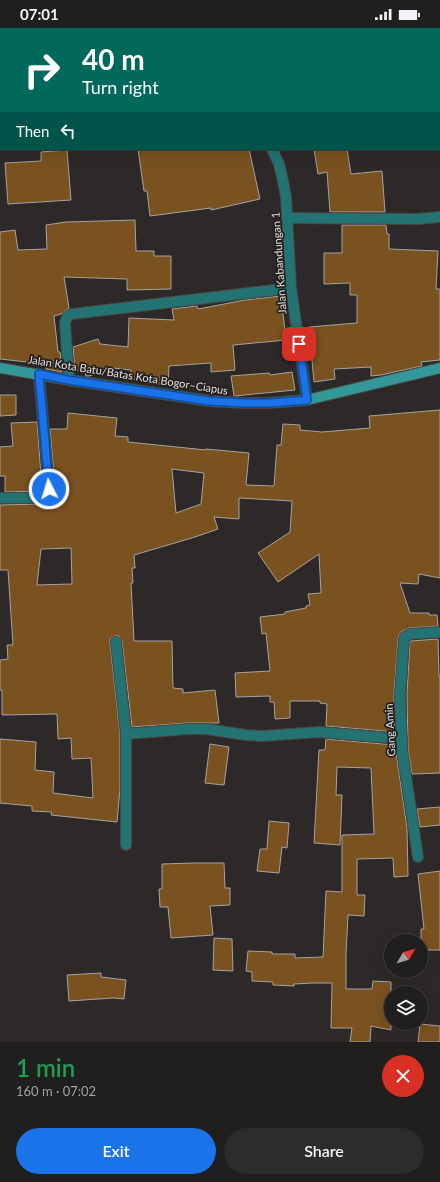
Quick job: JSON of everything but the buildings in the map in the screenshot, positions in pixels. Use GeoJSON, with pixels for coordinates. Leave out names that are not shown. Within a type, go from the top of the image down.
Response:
{"type":"FeatureCollection","features":[{"type":"Feature","properties":{"kind":"main road","name":"Jalan Kota Batu/Batas Kota Bogor–Ciapus"},"geometry":{"type":"LineString","coordinates":[[0,368],[68,380],[209,401],[270,403],[307,400],[440,368]]}},
{"type":"Feature","properties":{"kind":"street","name":"Jalan Kabandungan 1"},"geometry":{"type":"LineString","coordinates":[[272,150],[279,164],[286,198],[291,288],[307,400]]}},
{"type":"Feature","properties":{"kind":"street"},"geometry":{"type":"LineString","coordinates":[[287,218],[417,219],[440,217]]}},
{"type":"Feature","properties":{"kind":"street"},"geometry":{"type":"LineString","coordinates":[[68,380],[65,323],[66,318],[72,314],[291,288]]}},
{"type":"Feature","properties":{"kind":"street"},"geometry":{"type":"LineString","coordinates":[[1,498],[42,498],[46,496],[49,489],[39,374]]}},
{"type":"Feature","properties":{"kind":"street","name":"Gang Amin"},"geometry":{"type":"LineString","coordinates":[[418,858],[402,750],[400,694],[405,636],[410,634],[440,632]]}},
{"type":"Feature","properties":{"kind":"street"},"geometry":{"type":"LineString","coordinates":[[116,642],[126,734],[126,845]]}},
{"type":"Feature","properties":{"kind":"street"},"geometry":{"type":"LineString","coordinates":[[126,734],[206,729],[246,736],[319,732],[402,739]]}},
{"type":"Feature","properties":{"kind":"route"},"geometry":{"type":"LineString","coordinates":[[49,489],[39,374],[68,380],[209,401],[270,403],[307,400],[299,344]]}}]}
